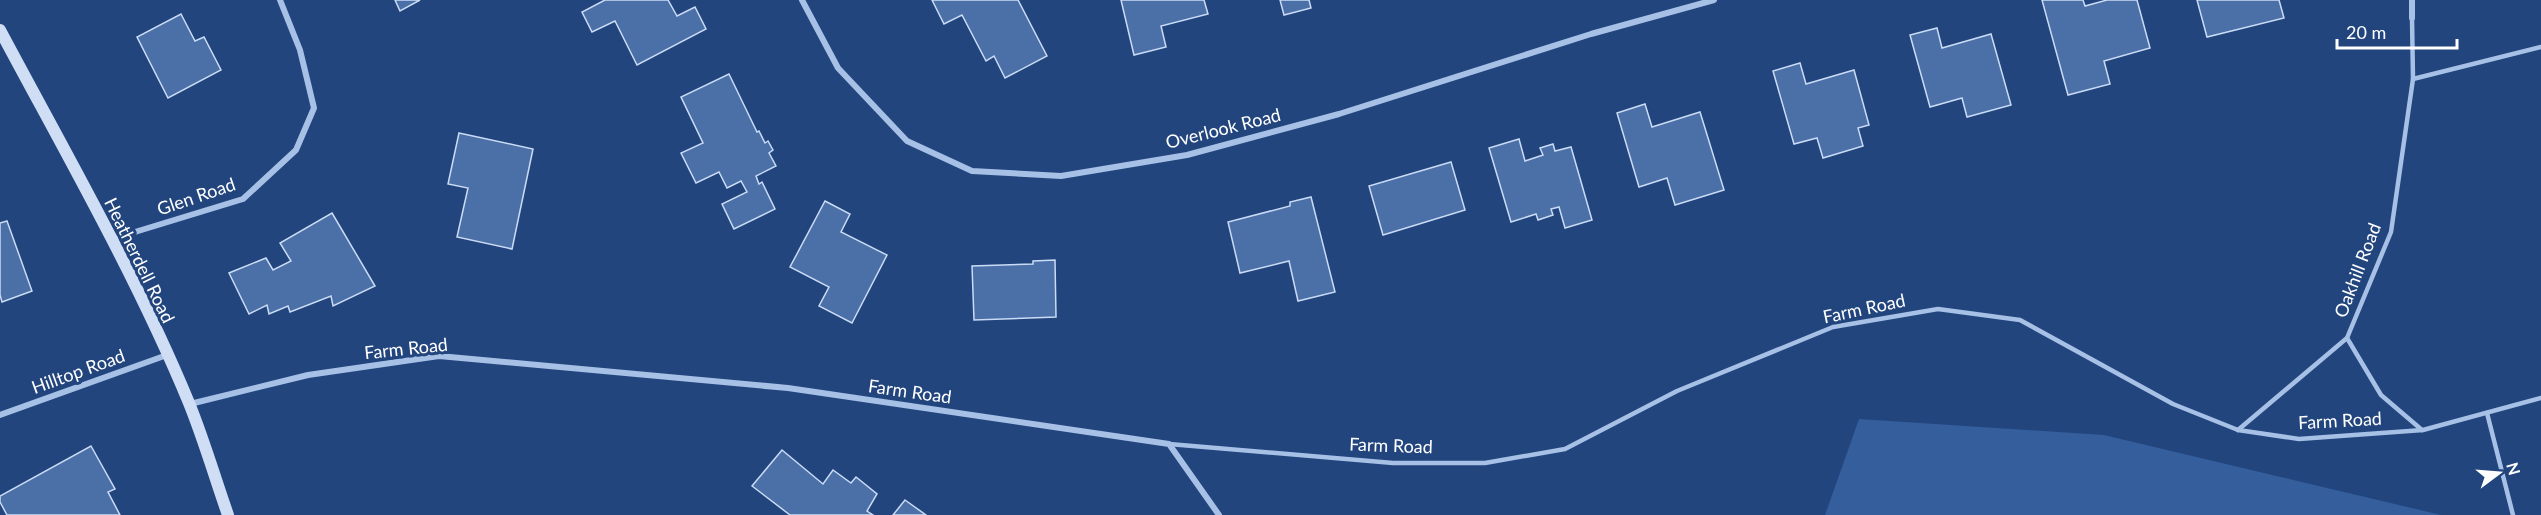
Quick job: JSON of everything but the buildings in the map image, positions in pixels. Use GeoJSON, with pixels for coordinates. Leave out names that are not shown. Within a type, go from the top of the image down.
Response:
{"type":"FeatureCollection","features":[{"type":"Feature","properties":{"kind":"street","name":"Glen Road"},"geometry":{"type":"LineString","coordinates":[[111,239],[243,199],[296,150],[314,108],[300,50],[280,0]]}},
{"type":"Feature","properties":{"kind":"street","name":"Overlook Road"},"geometry":{"type":"LineString","coordinates":[[802,0],[838,68],[906,141],[972,171],[1060,176],[1198,152],[1339,114],[1591,34],[1714,0]]}},
{"type":"Feature","properties":{"kind":"street","name":"Oakhill Road"},"geometry":{"type":"LineString","coordinates":[[2412,0],[2412,18]]}},
{"type":"Feature","properties":{"kind":"street","name":"Heatherdell Road"},"geometry":{"type":"LineString","coordinates":[[0,30],[111,239],[167,355],[189,404],[228,515]]}},
{"type":"Feature","properties":{"kind":"street","name":"Hilltop Road"},"geometry":{"type":"LineString","coordinates":[[0,416],[167,355]]}},
{"type":"Feature","properties":{"kind":"street","name":"Farm Road"},"geometry":{"type":"LineString","coordinates":[[189,404],[308,375],[439,356],[788,387],[1169,444]]}},
{"type":"Feature","properties":{"kind":"street"},"geometry":{"type":"LineString","coordinates":[[1169,444],[1219,515]]}},
{"type":"Feature","properties":{"kind":"lane","name":"Oakhill Road"},"geometry":{"type":"LineString","coordinates":[[2238,430],[2347,338],[2391,232],[2413,79],[2412,18]]}},
{"type":"Feature","properties":{"kind":"lane"},"geometry":{"type":"LineString","coordinates":[[2413,79],[2541,46]]}},
{"type":"Feature","properties":{"kind":"lane","name":"Farm Road"},"geometry":{"type":"LineString","coordinates":[[1169,444],[1393,463],[1485,463],[1531,455],[1565,449],[1677,392],[1833,327],[1938,309],[2020,320],[2174,404],[2238,430],[2299,439],[2423,430],[2541,398]]}},
{"type":"Feature","properties":{"kind":"lane"},"geometry":{"type":"LineString","coordinates":[[2347,338],[2381,395],[2423,430]]}},
{"type":"Feature","properties":{"kind":"lane"},"geometry":{"type":"LineString","coordinates":[[2487,413],[2512,515]]}},
{"type":"Feature","properties":{"kind":"shaded area"},"geometry":{"type":"Polygon","coordinates":[[[1859,419],[2104,435],[2441,515],[1825,515],[1859,419]]]}}]}
